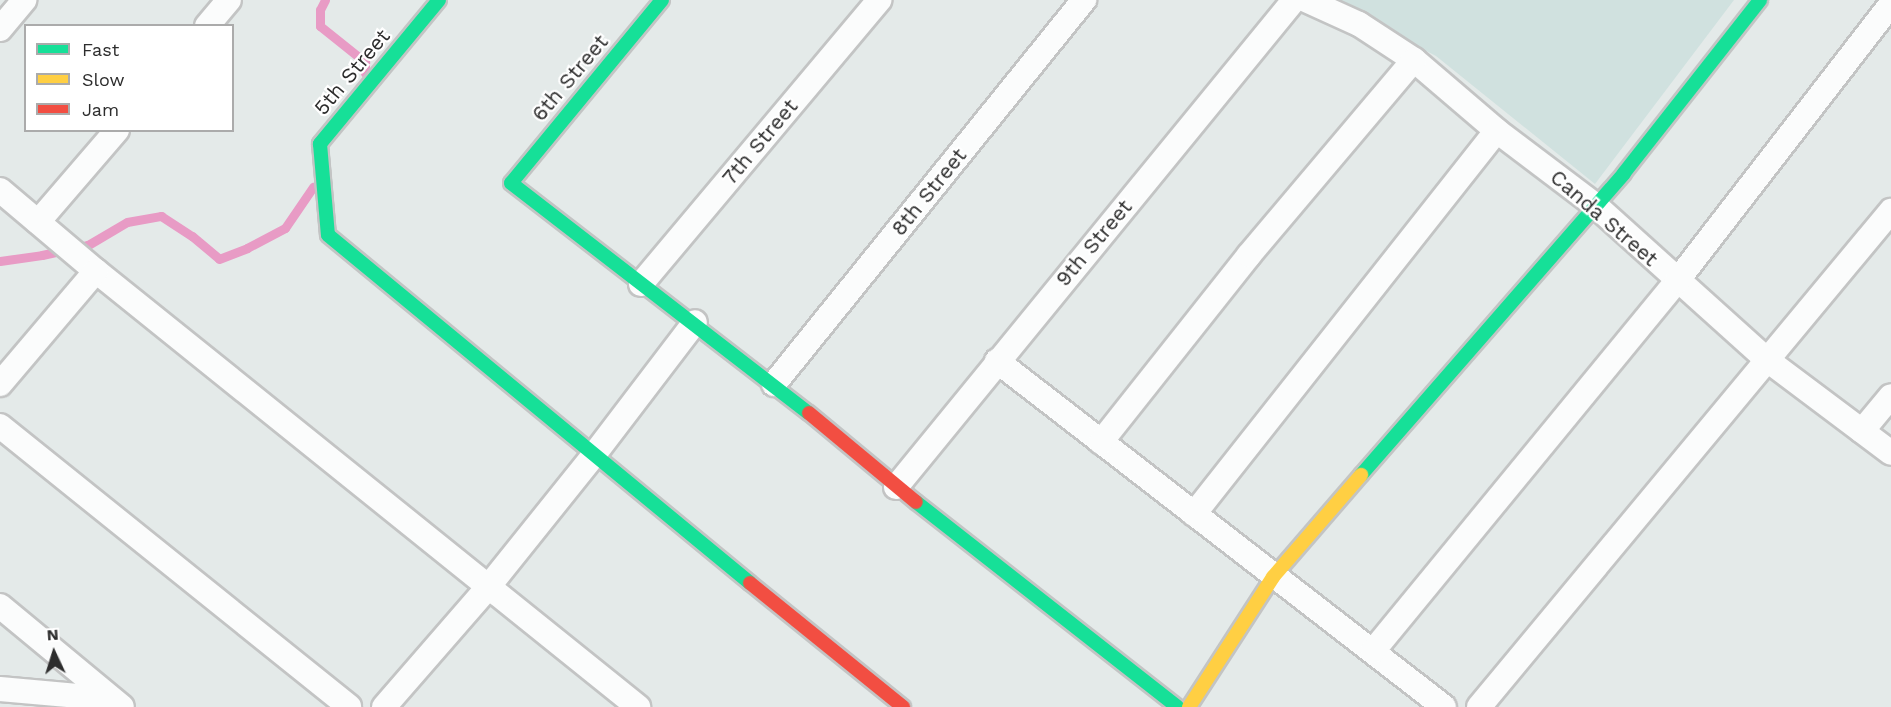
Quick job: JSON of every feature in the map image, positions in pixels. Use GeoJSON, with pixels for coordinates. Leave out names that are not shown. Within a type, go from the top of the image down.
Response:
{"type":"FeatureCollection","features":[{"type":"Feature","properties":{"kind":"street"},"geometry":{"type":"LineString","coordinates":[[0,29],[24,0]]}},
{"type":"Feature","properties":{"kind":"street"},"geometry":{"type":"LineString","coordinates":[[209,24],[229,0]]}},
{"type":"Feature","properties":{"kind":"street","name":"5th Street"},"geometry":{"type":"LineString","coordinates":[[439,0],[320,144],[328,235],[593,456]]}},
{"type":"Feature","properties":{"kind":"street","name":"6th Street"},"geometry":{"type":"LineString","coordinates":[[641,284],[511,183],[662,0]]}},
{"type":"Feature","properties":{"kind":"street","name":"7th Street"},"geometry":{"type":"LineString","coordinates":[[641,284],[879,0]]}},
{"type":"Feature","properties":{"kind":"street","name":"8th Street"},"geometry":{"type":"LineString","coordinates":[[774,384],[1084,0]]}},
{"type":"Feature","properties":{"kind":"street","name":"9th Street"},"geometry":{"type":"LineString","coordinates":[[896,487],[1294,0]]}},
{"type":"Feature","properties":{"kind":"street","name":"Canda Street"},"geometry":{"type":"LineString","coordinates":[[1306,0],[1359,24],[1413,60],[1497,131],[1595,205],[1677,282],[1766,359],[1891,453]]}},
{"type":"Feature","properties":{"kind":"street"},"geometry":{"type":"LineString","coordinates":[[1189,707],[1274,577],[1624,173],[1760,0]]}},
{"type":"Feature","properties":{"kind":"street"},"geometry":{"type":"LineString","coordinates":[[1373,651],[1677,282],[1891,4]]}},
{"type":"Feature","properties":{"kind":"street"},"geometry":{"type":"LineString","coordinates":[[1101,442],[1250,255],[1413,60]]}},
{"type":"Feature","properties":{"kind":"street"},"geometry":{"type":"LineString","coordinates":[[1194,514],[1497,131]]}},
{"type":"Feature","properties":{"kind":"street"},"geometry":{"type":"LineString","coordinates":[[38,222],[115,132]]}},
{"type":"Feature","properties":{"kind":"street"},"geometry":{"type":"LineString","coordinates":[[0,190],[96,271],[638,707]]}},
{"type":"Feature","properties":{"kind":"street"},"geometry":{"type":"LineString","coordinates":[[1479,707],[1891,211]]}},
{"type":"Feature","properties":{"kind":"street"},"geometry":{"type":"LineString","coordinates":[[0,384],[96,271]]}},
{"type":"Feature","properties":{"kind":"street"},"geometry":{"type":"LineString","coordinates":[[641,284],[695,322],[774,384],[896,487],[1177,707]]}},
{"type":"Feature","properties":{"kind":"street"},"geometry":{"type":"LineString","coordinates":[[384,707],[489,586],[593,456],[695,322]]}},
{"type":"Feature","properties":{"kind":"street"},"geometry":{"type":"LineString","coordinates":[[997,361],[1444,707]]}},
{"type":"Feature","properties":{"kind":"street"},"geometry":{"type":"LineString","coordinates":[[1862,431],[1891,396]]}},
{"type":"Feature","properties":{"kind":"street"},"geometry":{"type":"LineString","coordinates":[[0,426],[349,707]]}},
{"type":"Feature","properties":{"kind":"street"},"geometry":{"type":"LineString","coordinates":[[593,456],[903,707]]}},
{"type":"Feature","properties":{"kind":"street"},"geometry":{"type":"LineString","coordinates":[[0,606],[116,703]]}},
{"type":"Feature","properties":{"kind":"street"},"geometry":{"type":"LineString","coordinates":[[0,689],[116,703]]}},
{"type":"Feature","properties":{"kind":"shaded area"},"geometry":{"type":"Polygon","coordinates":[[[1328,0],[1734,0],[1595,184],[1436,56],[1328,0]]]}},
{"type":"Feature","properties":{"kind":"waterway"},"geometry":{"type":"LineString","coordinates":[[325,0],[320,10],[320,26],[365,62],[365,73]]}},
{"type":"Feature","properties":{"kind":"waterway"},"geometry":{"type":"LineString","coordinates":[[0,261],[88,245],[127,222],[161,216],[192,236],[219,259],[247,248],[285,228],[313,187]]}},
{"type":"Feature","properties":{"kind":"traffic: fast"},"geometry":{"type":"LineString","coordinates":[[439,0],[320,144],[328,235],[750,583]]}},
{"type":"Feature","properties":{"kind":"traffic: fast"},"geometry":{"type":"LineString","coordinates":[[662,0],[511,183],[809,413]]}},
{"type":"Feature","properties":{"kind":"traffic: fast"},"geometry":{"type":"LineString","coordinates":[[1361,475],[1624,173],[1760,0]]}},
{"type":"Feature","properties":{"kind":"traffic: fast"},"geometry":{"type":"LineString","coordinates":[[916,502],[1177,707]]}},
{"type":"Feature","properties":{"kind":"traffic: slow"},"geometry":{"type":"LineString","coordinates":[[1189,707],[1273,577],[1361,475]]}},
{"type":"Feature","properties":{"kind":"traffic: jam"},"geometry":{"type":"LineString","coordinates":[[809,413],[916,502]]}},
{"type":"Feature","properties":{"kind":"traffic: jam"},"geometry":{"type":"LineString","coordinates":[[750,583],[903,707]]}}]}
